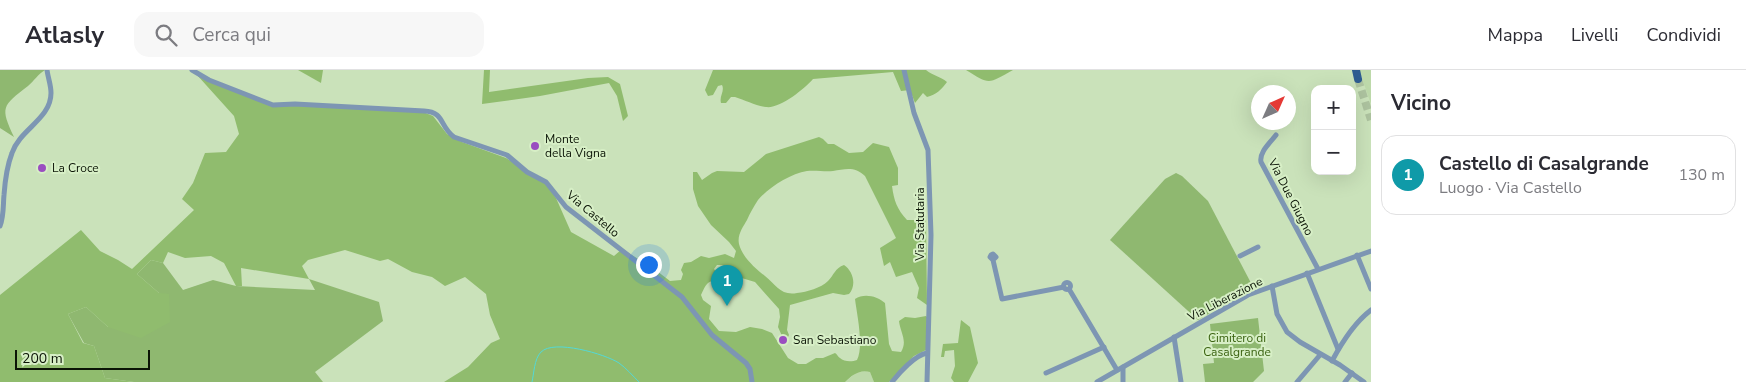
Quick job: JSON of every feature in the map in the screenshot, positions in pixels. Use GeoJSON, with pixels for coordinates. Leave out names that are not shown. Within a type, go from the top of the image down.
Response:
{"type":"FeatureCollection","features":[{"type":"Feature","properties":{"kind":"main road"},"geometry":{"type":"LineString","coordinates":[[1356,70],[1358,79]]}},
{"type":"Feature","properties":{"kind":"street"},"geometry":{"type":"LineString","coordinates":[[0,226],[3,215],[5,183],[12,151],[22,135],[42,116],[49,106],[51,88],[46,70]]}},
{"type":"Feature","properties":{"kind":"street","name":"Via Castello"},"geometry":{"type":"LineString","coordinates":[[192,70],[209,80],[273,105],[305,104],[431,111],[436,113],[440,116],[448,132],[454,136],[507,156],[527,172],[546,182],[563,205],[570,211],[682,297],[712,335],[746,363],[750,369],[752,382]]}},
{"type":"Feature","properties":{"kind":"street","name":"Via Statutaria"},"geometry":{"type":"LineString","coordinates":[[904,70],[914,113],[928,150],[931,235],[927,382]]}},
{"type":"Feature","properties":{"kind":"street","name":"Via Due Giugno"},"geometry":{"type":"LineString","coordinates":[[1276,135],[1262,152],[1261,162],[1318,269]]}},
{"type":"Feature","properties":{"kind":"street"},"geometry":{"type":"LineString","coordinates":[[1240,256],[1258,247]]}},
{"type":"Feature","properties":{"kind":"street","name":"Via Liberazione"},"geometry":{"type":"LineString","coordinates":[[1096,382],[1233,303],[1272,286],[1371,251]]}},
{"type":"Feature","properties":{"kind":"street"},"geometry":{"type":"LineString","coordinates":[[1357,256],[1371,289]]}},
{"type":"Feature","properties":{"kind":"street"},"geometry":{"type":"LineString","coordinates":[[993,260],[1002,299],[1067,288],[1104,347],[1120,368],[1123,382]]}},
{"type":"Feature","properties":{"kind":"street"},"geometry":{"type":"LineString","coordinates":[[1307,273],[1338,349]]}},
{"type":"Feature","properties":{"kind":"street"},"geometry":{"type":"LineString","coordinates":[[1272,286],[1277,314],[1284,327],[1295,339],[1364,382]]}},
{"type":"Feature","properties":{"kind":"street"},"geometry":{"type":"LineString","coordinates":[[1332,361],[1338,349],[1371,310]]}},
{"type":"Feature","properties":{"kind":"street"},"geometry":{"type":"LineString","coordinates":[[1174,337],[1181,382]]}},
{"type":"Feature","properties":{"kind":"street"},"geometry":{"type":"LineString","coordinates":[[1046,373],[1104,347]]}},
{"type":"Feature","properties":{"kind":"street"},"geometry":{"type":"LineString","coordinates":[[892,382],[904,368],[922,354],[927,353]]}},
{"type":"Feature","properties":{"kind":"street"},"geometry":{"type":"LineString","coordinates":[[1297,382],[1320,355]]}},
{"type":"Feature","properties":{"kind":"street"},"geometry":{"type":"LineString","coordinates":[[1345,382],[1352,373]]}},
{"type":"Feature","properties":{"kind":"shaded area"},"geometry":{"type":"Polygon","coordinates":[[[1359,70],[1371,70],[1371,104],[1359,70]]]}},
{"type":"Feature","properties":{"kind":"shaded area"},"geometry":{"type":"Polygon","coordinates":[[[870,372],[874,382],[845,382],[856,373],[870,372]]]}},
{"type":"Feature","properties":{"kind":"green space"},"geometry":{"type":"Polygon","coordinates":[[[0,70],[45,70],[8,103],[5,113],[14,137],[0,128],[0,70]]]}},
{"type":"Feature","properties":{"kind":"green space"},"geometry":{"type":"Polygon","coordinates":[[[298,70],[323,70],[321,83],[298,70]]]}},
{"type":"Feature","properties":{"kind":"green space"},"geometry":{"type":"Polygon","coordinates":[[[484,70],[490,70],[489,92],[588,78],[608,77],[620,84],[628,116],[623,121],[617,96],[609,83],[540,96],[482,104],[484,70]]]}},
{"type":"Feature","properties":{"kind":"green space"},"geometry":{"type":"Polygon","coordinates":[[[713,70],[926,70],[947,82],[933,95],[927,97],[923,93],[915,103],[910,90],[901,91],[893,72],[813,79],[785,102],[772,107],[766,107],[735,97],[731,97],[726,103],[721,103],[722,85],[718,86],[713,95],[708,96],[705,90],[713,70]]]}},
{"type":"Feature","properties":{"kind":"green space"},"geometry":{"type":"Polygon","coordinates":[[[966,70],[1013,70],[989,81],[966,70]]]}},
{"type":"Feature","properties":{"kind":"green space"},"geometry":{"type":"Polygon","coordinates":[[[197,75],[267,104],[423,112],[433,116],[447,134],[462,142],[506,158],[545,182],[556,198],[571,232],[614,256],[622,249],[670,281],[681,280],[683,274],[681,270],[684,263],[691,262],[701,256],[709,258],[725,254],[734,258],[736,251],[711,225],[698,206],[693,189],[693,172],[697,172],[702,180],[717,171],[744,172],[766,154],[819,137],[828,144],[834,144],[849,153],[863,152],[873,143],[889,147],[898,168],[898,185],[892,186],[898,208],[907,220],[922,220],[922,215],[926,215],[927,305],[917,298],[919,288],[912,272],[896,277],[890,262],[884,266],[880,248],[896,238],[865,176],[850,169],[807,171],[780,182],[758,200],[739,237],[741,249],[750,262],[783,291],[791,294],[818,288],[844,265],[850,271],[853,278],[853,287],[849,294],[833,293],[790,305],[788,337],[782,336],[778,327],[779,309],[755,282],[735,276],[726,266],[717,265],[714,269],[723,280],[722,290],[716,281],[713,281],[706,285],[701,295],[703,300],[711,306],[709,319],[719,331],[736,332],[750,327],[772,333],[788,358],[798,364],[806,364],[816,358],[823,358],[835,353],[844,360],[857,360],[860,339],[855,299],[862,296],[874,297],[885,303],[889,344],[892,351],[901,352],[904,344],[899,321],[905,317],[926,316],[926,350],[914,356],[889,382],[874,382],[870,372],[863,371],[856,373],[845,382],[444,382],[468,367],[491,343],[500,339],[490,315],[486,294],[465,277],[445,286],[432,277],[412,272],[388,259],[380,261],[345,250],[308,260],[302,266],[309,279],[241,268],[242,286],[236,286],[224,263],[211,256],[185,258],[168,252],[163,263],[151,260],[137,274],[159,293],[169,294],[170,322],[141,338],[108,327],[86,307],[68,314],[83,343],[94,346],[105,378],[134,382],[0,382],[0,295],[81,230],[100,251],[132,269],[194,210],[182,199],[193,183],[205,153],[226,152],[239,134],[234,116],[197,75]]]}},
{"type":"Feature","properties":{"kind":"green space"},"geometry":{"type":"Polygon","coordinates":[[[1176,173],[1182,176],[1208,201],[1251,283],[1248,291],[1198,320],[1110,240],[1165,179],[1176,173]]]}},
{"type":"Feature","properties":{"kind":"green space"},"geometry":{"type":"Polygon","coordinates":[[[151,260],[163,263],[183,290],[213,280],[236,286],[315,290],[309,279],[379,302],[383,321],[315,372],[323,382],[134,382],[105,378],[94,346],[84,343],[68,314],[86,307],[108,327],[159,293],[137,274],[151,260]]]}},
{"type":"Feature","properties":{"kind":"green space","name":"Cimitero di Casalgrande"},"geometry":{"type":"Polygon","coordinates":[[[1258,318],[1264,371],[1253,382],[1205,382],[1203,364],[1214,363],[1210,324],[1258,318]]]}},
{"type":"Feature","properties":{"kind":"green space"},"geometry":{"type":"Polygon","coordinates":[[[961,320],[970,327],[978,363],[968,382],[954,382],[951,378],[955,366],[954,350],[945,351],[944,357],[941,357],[943,344],[958,343],[961,320]]]}},
{"type":"Feature","properties":{"kind":"waterway"},"geometry":{"type":"LineString","coordinates":[[532,382],[536,362],[541,352],[548,348],[557,347],[580,349],[612,359],[622,365],[639,382]]}},
{"type":"Feature","properties":{"kind":"tunnel"},"geometry":{"type":"LineString","coordinates":[[1358,79],[1371,120]]}},
{"type":"Feature","properties":{"kind":"place","name":"Monte della Vigna"},"geometry":{"type":"Point","coordinates":[535,146]}},
{"type":"Feature","properties":{"kind":"place","name":"La Croce"},"geometry":{"type":"Point","coordinates":[42,168]}},
{"type":"Feature","properties":{"kind":"place","name":"Castello di Casalgrande"},"geometry":{"type":"Point","coordinates":[727,306]}},
{"type":"Feature","properties":{"kind":"place","name":"San Sebastiano"},"geometry":{"type":"Point","coordinates":[783,340]}}]}
